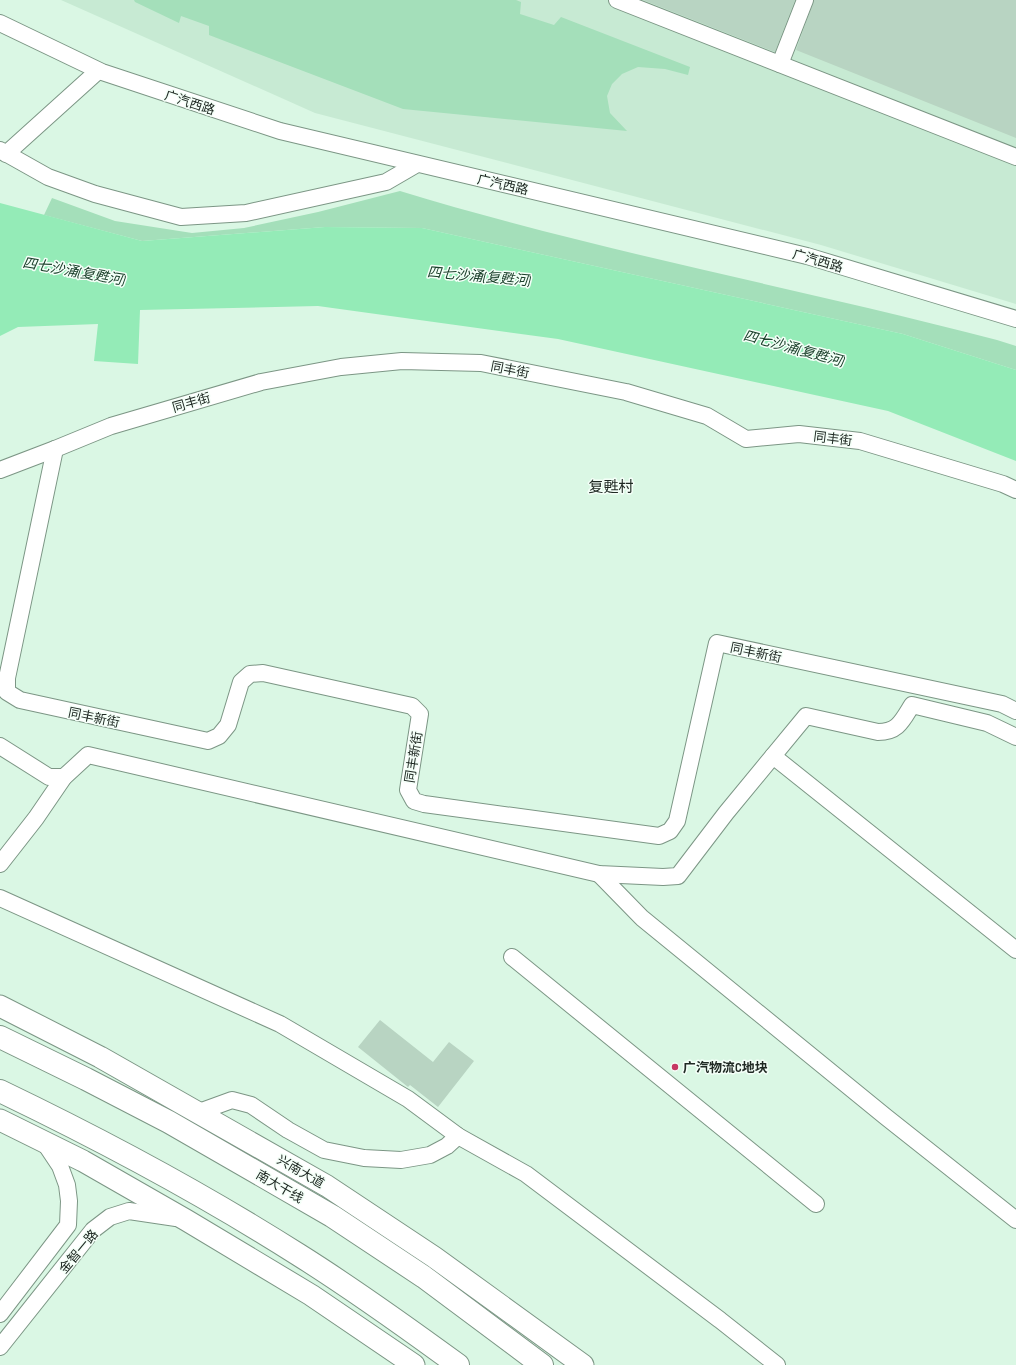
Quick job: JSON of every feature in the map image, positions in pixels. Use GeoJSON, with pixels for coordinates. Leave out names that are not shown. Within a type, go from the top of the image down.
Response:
{"type":"FeatureCollection","features":[{"type":"Feature","properties":{"kind":"highway","name":"南大干线"},"geometry":{"type":"LineString","coordinates":[[0,1037],[86,1079],[162,1119],[332,1216],[424,1277],[542,1365]]}},
{"type":"Feature","properties":{"kind":"highway"},"geometry":{"type":"LineString","coordinates":[[0,1091],[65,1122],[152,1168],[252,1226],[300,1255],[458,1365]]}},
{"type":"Feature","properties":{"kind":"main road","name":"兴南大道"},"geometry":{"type":"LineString","coordinates":[[0,1006],[100,1056],[327,1186],[446,1266],[583,1365]]}},
{"type":"Feature","properties":{"kind":"main road"},"geometry":{"type":"LineString","coordinates":[[0,1120],[84,1161],[186,1220],[311,1295],[414,1365]]}},
{"type":"Feature","properties":{"kind":"street"},"geometry":{"type":"LineString","coordinates":[[617,0],[1016,157]]}},
{"type":"Feature","properties":{"kind":"street"},"geometry":{"type":"LineString","coordinates":[[780,64],[805,0]]}},
{"type":"Feature","properties":{"kind":"street","name":"广汽西路"},"geometry":{"type":"LineString","coordinates":[[0,23],[98,71],[280,131],[807,256],[1016,319]]}},
{"type":"Feature","properties":{"kind":"street"},"geometry":{"type":"LineString","coordinates":[[98,71],[3,152],[48,177],[94,194],[181,217],[246,213],[386,182],[417,164]]}},
{"type":"Feature","properties":{"kind":"street","name":"同丰街"},"geometry":{"type":"LineString","coordinates":[[0,470],[111,426],[261,382],[341,367],[402,361],[481,363],[626,392],[707,416],[746,439],[799,434],[860,441],[1003,484],[1016,490]]}},
{"type":"Feature","properties":{"kind":"street","name":"同丰新街"},"geometry":{"type":"LineString","coordinates":[[55,449],[8,678],[7,692],[20,700],[208,742],[219,736],[228,725],[241,682],[250,674],[263,673],[412,706],[420,714],[408,790],[414,801],[424,804],[658,836],[670,831],[677,821],[716,643],[1002,704],[1016,711]]}},
{"type":"Feature","properties":{"kind":"street"},"geometry":{"type":"LineString","coordinates":[[0,864],[36,818],[64,777],[88,755],[599,874],[663,877],[678,876],[726,813],[806,716],[878,732],[887,732],[900,724],[912,705],[987,723],[1016,737]]}},
{"type":"Feature","properties":{"kind":"street"},"geometry":{"type":"LineString","coordinates":[[0,746],[49,777],[64,777]]}},
{"type":"Feature","properties":{"kind":"street"},"geometry":{"type":"LineString","coordinates":[[773,756],[1016,950]]}},
{"type":"Feature","properties":{"kind":"street"},"geometry":{"type":"LineString","coordinates":[[599,874],[642,918],[886,1117],[1016,1220]]}},
{"type":"Feature","properties":{"kind":"street"},"geometry":{"type":"LineString","coordinates":[[0,898],[280,1024],[408,1099],[458,1136],[526,1174],[720,1320],[777,1365]]}},
{"type":"Feature","properties":{"kind":"street"},"geometry":{"type":"LineString","coordinates":[[512,957],[816,1204]]}},
{"type":"Feature","properties":{"kind":"street"},"geometry":{"type":"LineString","coordinates":[[199,1112],[232,1100],[251,1106],[288,1130],[324,1150],[364,1158],[401,1160],[430,1155],[447,1146],[458,1136]]}},
{"type":"Feature","properties":{"kind":"street","name":"金智一路"},"geometry":{"type":"LineString","coordinates":[[0,1314],[68,1225],[70,1201],[67,1184],[60,1166],[44,1142]]}},
{"type":"Feature","properties":{"kind":"street","name":"金智一路"},"geometry":{"type":"LineString","coordinates":[[0,1347],[93,1230],[110,1217],[130,1211],[186,1220]]}},
{"type":"Feature","properties":{"kind":"shaded area"},"geometry":{"type":"Polygon","coordinates":[[[61,0],[1016,0],[1016,304],[821,245],[315,113],[61,0]]]}},
{"type":"Feature","properties":{"kind":"shaded area"},"geometry":{"type":"Polygon","coordinates":[[[134,0],[516,0],[521,2],[520,14],[554,25],[561,17],[690,67],[688,75],[665,69],[638,67],[622,74],[612,84],[607,96],[610,113],[627,131],[403,109],[209,35],[209,26],[181,16],[179,23],[135,2],[134,0]]]}},
{"type":"Feature","properties":{"kind":"shaded area"},"geometry":{"type":"Polygon","coordinates":[[[400,191],[574,239],[997,340],[1016,346],[1016,370],[903,334],[422,228],[325,227],[142,241],[44,215],[52,198],[115,221],[192,233],[244,228],[318,212],[400,191]]]}},
{"type":"Feature","properties":{"kind":"water","name":"四七沙涌(复甦河)"},"geometry":{"type":"Polygon","coordinates":[[[0,203],[142,241],[325,227],[422,228],[903,334],[1016,370],[1016,461],[888,411],[558,339],[318,306],[140,310],[138,364],[94,361],[98,324],[18,327],[0,336],[0,203]]]}},
{"type":"Feature","properties":{"kind":"building"},"geometry":{"type":"Polygon","coordinates":[[[643,0],[795,0],[775,52],[643,0]]]}},
{"type":"Feature","properties":{"kind":"building"},"geometry":{"type":"Polygon","coordinates":[[[814,0],[1016,0],[1016,138],[796,50],[814,0]]]}},
{"type":"Feature","properties":{"kind":"building"},"geometry":{"type":"Polygon","coordinates":[[[380,1020],[433,1062],[449,1042],[474,1061],[438,1107],[410,1085],[408,1087],[358,1047],[380,1020]]]}},
{"type":"Feature","properties":{"kind":"place","name":"广汽物流C地块"},"geometry":{"type":"Point","coordinates":[675,1067]}},
{"type":"Feature","properties":{"kind":"district","name":"复甦村"},"geometry":{"type":"Point","coordinates":[611,487]}}]}
